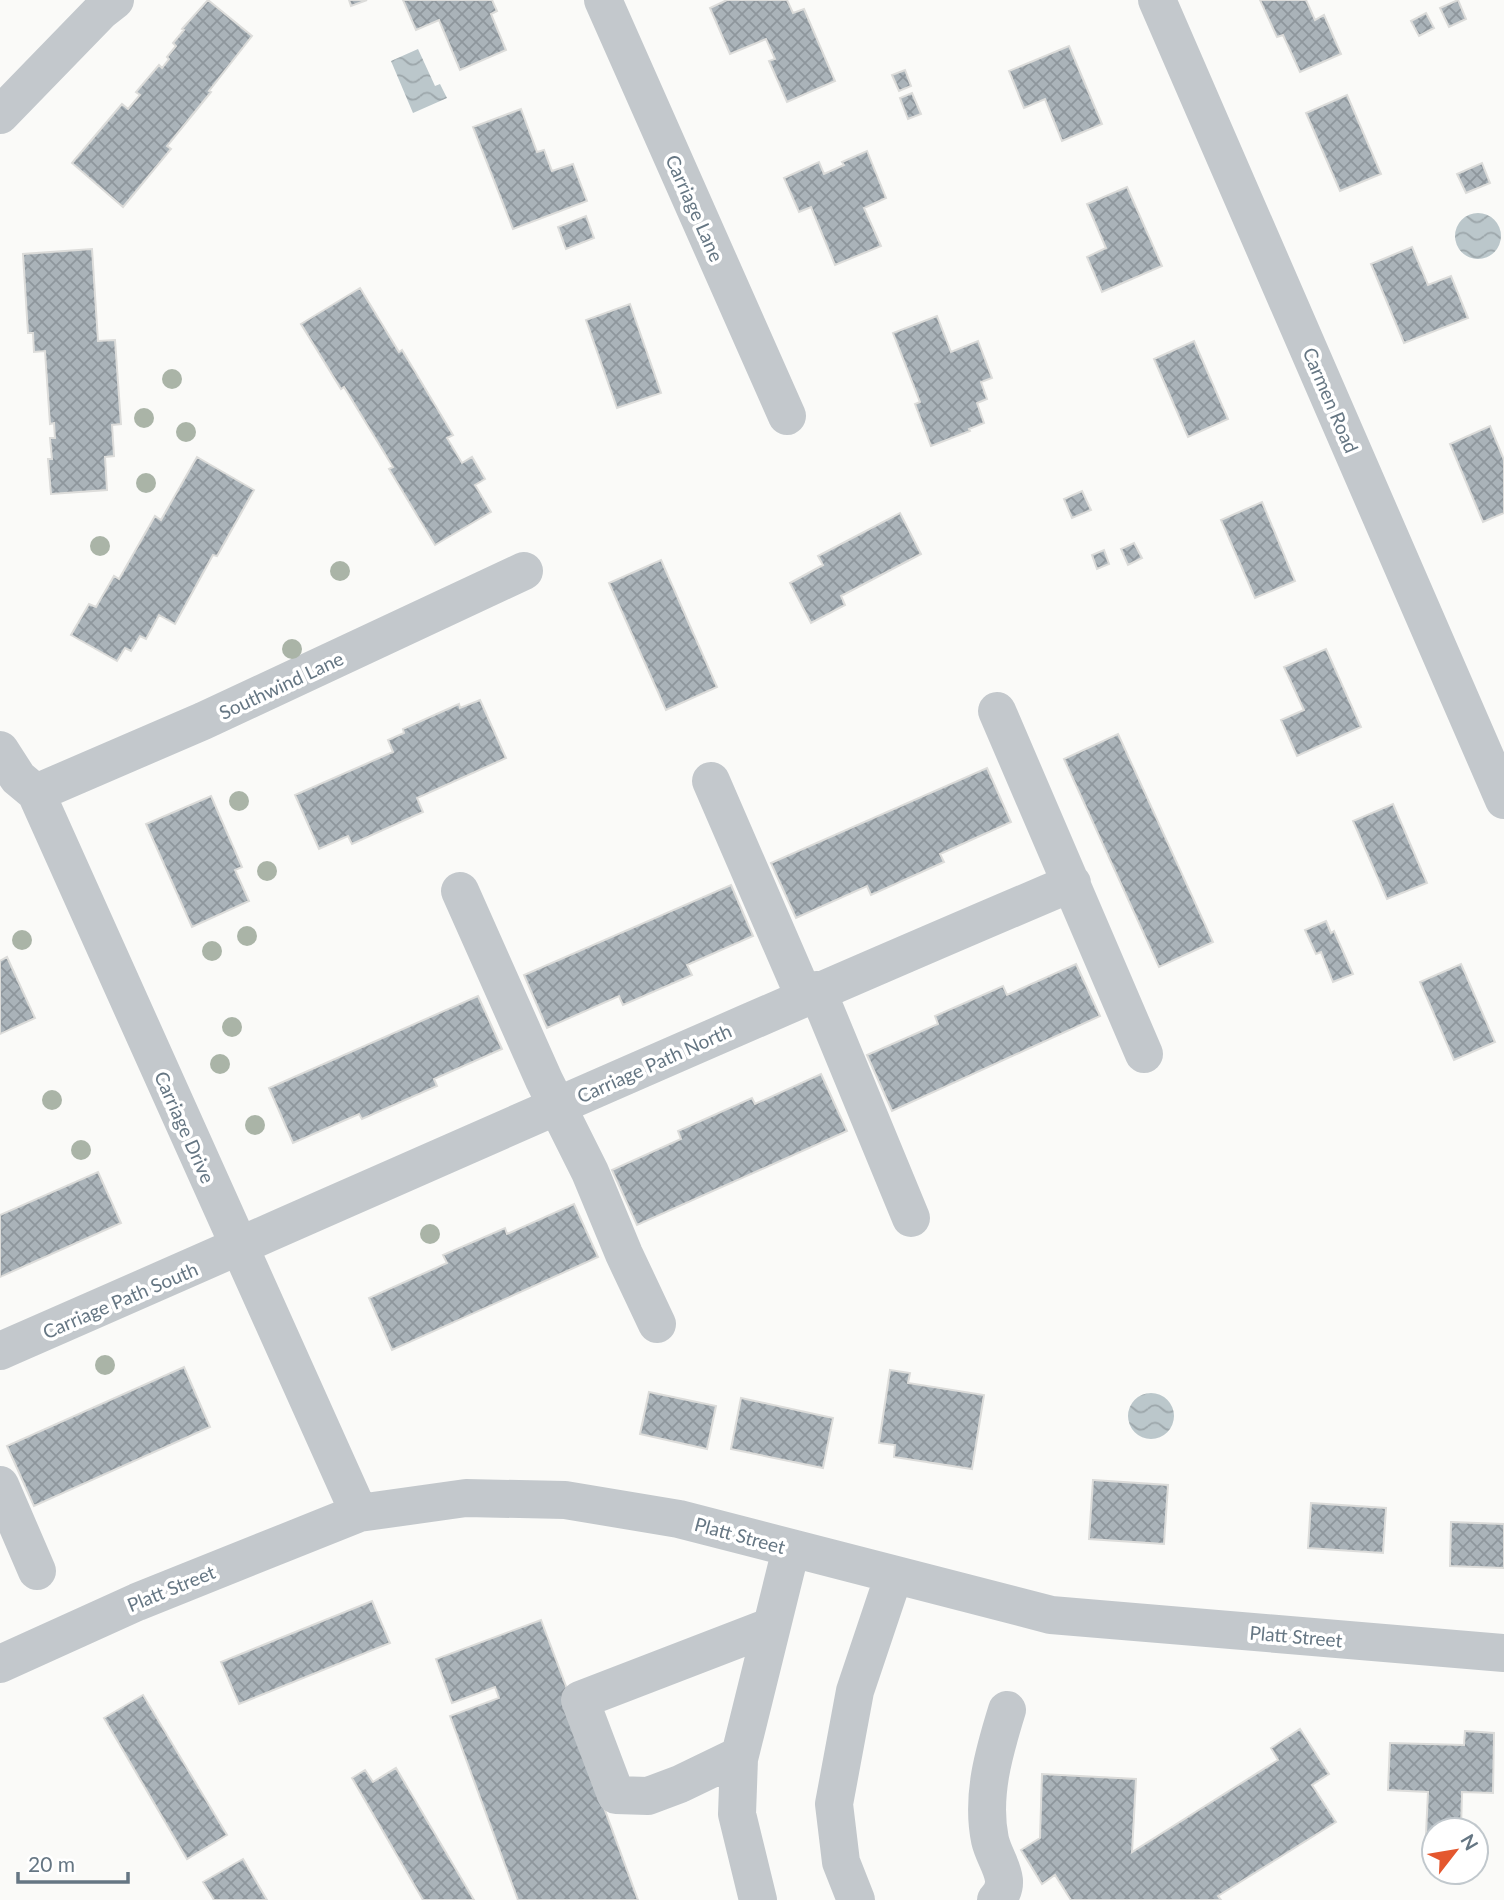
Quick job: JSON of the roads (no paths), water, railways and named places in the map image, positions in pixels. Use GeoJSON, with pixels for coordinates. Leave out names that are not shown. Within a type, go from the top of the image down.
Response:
{"type":"FeatureCollection","features":[{"type":"Feature","properties":{"kind":"street"},"geometry":{"type":"LineString","coordinates":[[0,115],[101,11],[115,0]]}},
{"type":"Feature","properties":{"kind":"street","name":"Carriage Lane"},"geometry":{"type":"LineString","coordinates":[[603,0],[787,416]]}},
{"type":"Feature","properties":{"kind":"street","name":"Carmen Road"},"geometry":{"type":"LineString","coordinates":[[1157,0],[1504,800]]}},
{"type":"Feature","properties":{"kind":"street","name":"Southwind Lane"},"geometry":{"type":"LineString","coordinates":[[36,793],[203,721],[524,571]]}},
{"type":"Feature","properties":{"kind":"street"},"geometry":{"type":"LineString","coordinates":[[997,711],[1144,1054]]}},
{"type":"Feature","properties":{"kind":"street","name":"Carriage Drive"},"geometry":{"type":"LineString","coordinates":[[0,750],[18,778],[36,793],[359,1513]]}},
{"type":"Feature","properties":{"kind":"street"},"geometry":{"type":"LineString","coordinates":[[711,781],[811,993],[911,1218]]}},
{"type":"Feature","properties":{"kind":"street","name":"Carriage Path North"},"geometry":{"type":"LineString","coordinates":[[239,1248],[811,993],[1072,883]]}},
{"type":"Feature","properties":{"kind":"street"},"geometry":{"type":"LineString","coordinates":[[460,891],[657,1324]]}},
{"type":"Feature","properties":{"kind":"street","name":"Carriage Path South"},"geometry":{"type":"LineString","coordinates":[[0,1352],[239,1248]]}},
{"type":"Feature","properties":{"kind":"street"},"geometry":{"type":"LineString","coordinates":[[0,1485],[37,1571]]}},
{"type":"Feature","properties":{"kind":"street","name":"Platt Street"},"geometry":{"type":"LineString","coordinates":[[0,1664],[137,1602],[359,1513],[466,1499],[565,1500],[679,1519],[1051,1615],[1504,1653]]}},
{"type":"Feature","properties":{"kind":"street"},"geometry":{"type":"LineString","coordinates":[[758,1900],[737,1814],[740,1755],[791,1549]]}},
{"type":"Feature","properties":{"kind":"street"},"geometry":{"type":"LineString","coordinates":[[856,1900],[841,1862],[834,1804],[855,1691],[894,1575]]}},
{"type":"Feature","properties":{"kind":"street"},"geometry":{"type":"LineString","coordinates":[[740,1755],[648,1796],[616,1795],[580,1700],[772,1626]]}},
{"type":"Feature","properties":{"kind":"street"},"geometry":{"type":"LineString","coordinates":[[996,1900],[1004,1892],[1006,1882],[990,1839],[988,1797],[992,1758],[1007,1710]]}},
{"type":"Feature","properties":{"kind":"water"},"geometry":{"type":"Polygon","coordinates":[[[418,49],[435,86],[440,84],[447,98],[413,113],[391,61],[418,49]]]}},
{"type":"Feature","properties":{"kind":"water"},"geometry":{"type":"Polygon","coordinates":[[[1478,213],[1494,220],[1501,236],[1494,252],[1478,259],[1462,252],[1455,236],[1462,220],[1478,213]]]}},
{"type":"Feature","properties":{"kind":"water"},"geometry":{"type":"Polygon","coordinates":[[[1151,1393],[1167,1400],[1174,1416],[1167,1432],[1151,1439],[1135,1432],[1128,1416],[1135,1400],[1151,1393]]]}}]}
